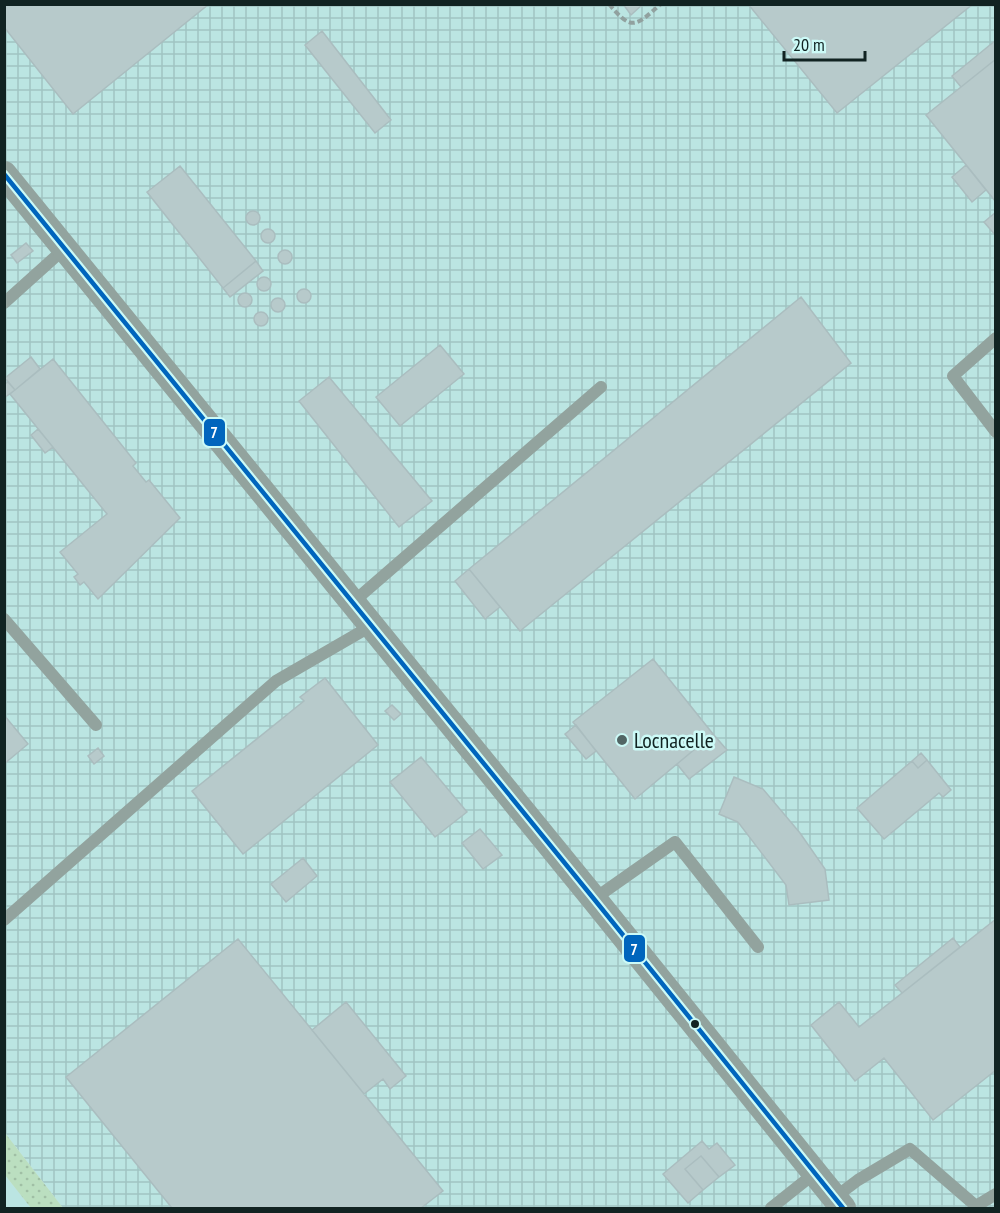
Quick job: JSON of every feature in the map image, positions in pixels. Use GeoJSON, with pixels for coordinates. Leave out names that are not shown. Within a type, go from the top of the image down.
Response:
{"type":"FeatureCollection","features":[{"type":"Feature","properties":{"kind":"street"},"geometry":{"type":"LineString","coordinates":[[4,174],[838,1203]]}},
{"type":"Feature","properties":{"kind":"lane"},"geometry":{"type":"LineString","coordinates":[[4,303],[64,249]]}},
{"type":"Feature","properties":{"kind":"lane"},"geometry":{"type":"LineString","coordinates":[[996,339],[953,376],[996,432]]}},
{"type":"Feature","properties":{"kind":"lane"},"geometry":{"type":"LineString","coordinates":[[352,603],[601,387]]}},
{"type":"Feature","properties":{"kind":"lane"},"geometry":{"type":"LineString","coordinates":[[4,619],[96,725]]}},
{"type":"Feature","properties":{"kind":"lane"},"geometry":{"type":"LineString","coordinates":[[4,920],[276,681],[371,626]]}},
{"type":"Feature","properties":{"kind":"lane"},"geometry":{"type":"LineString","coordinates":[[594,900],[675,842],[758,947]]}},
{"type":"Feature","properties":{"kind":"lane"},"geometry":{"type":"LineString","coordinates":[[838,1203],[858,1180],[910,1149],[976,1206],[996,1194]]}},
{"type":"Feature","properties":{"kind":"lane"},"geometry":{"type":"LineString","coordinates":[[771,1209],[815,1173]]}},
{"type":"Feature","properties":{"kind":"path"},"geometry":{"type":"LineString","coordinates":[[609,4],[622,20],[629,24],[639,22],[661,4]]}},
{"type":"Feature","properties":{"kind":"shaded area"},"geometry":{"type":"Polygon","coordinates":[[[5,5],[995,5],[995,1208],[63,1208],[5,1133],[5,5]]]}},
{"type":"Feature","properties":{"kind":"shaded area"},"geometry":{"type":"Polygon","coordinates":[[[5,1175],[31,1208],[5,1208],[5,1175]]]}},
{"type":"Feature","properties":{"kind":"green space"},"geometry":{"type":"Polygon","coordinates":[[[4,1133],[63,1208],[31,1208],[5,1175],[4,1133]]]}},
{"type":"Feature","properties":{"kind":"building"},"geometry":{"type":"Polygon","coordinates":[[[4,4],[209,4],[73,114],[4,27],[4,4]]]}},
{"type":"Feature","properties":{"kind":"building"},"geometry":{"type":"Polygon","coordinates":[[[623,4],[643,4],[631,15],[623,4]]]}},
{"type":"Feature","properties":{"kind":"building"},"geometry":{"type":"Polygon","coordinates":[[[748,4],[973,4],[837,113],[748,4]]]}},
{"type":"Feature","properties":{"kind":"building"},"geometry":{"type":"Polygon","coordinates":[[[322,31],[391,120],[375,133],[305,45],[322,31]]]}},
{"type":"Feature","properties":{"kind":"building"},"geometry":{"type":"Polygon","coordinates":[[[996,40],[996,59],[961,87],[952,76],[996,40]]]}},
{"type":"Feature","properties":{"kind":"building"},"geometry":{"type":"Polygon","coordinates":[[[996,59],[996,202],[926,115],[996,59]]]}},
{"type":"Feature","properties":{"kind":"building"},"geometry":{"type":"Polygon","coordinates":[[[966,165],[986,190],[972,202],[952,177],[966,165]]]}},
{"type":"Feature","properties":{"kind":"building"},"geometry":{"type":"Polygon","coordinates":[[[180,166],[256,261],[223,288],[147,192],[180,166]]]}},
{"type":"Feature","properties":{"kind":"building"},"geometry":{"type":"Polygon","coordinates":[[[250,211],[256,211],[260,218],[256,225],[250,225],[246,221],[246,215],[250,211]]]}},
{"type":"Feature","properties":{"kind":"building"},"geometry":{"type":"Polygon","coordinates":[[[996,212],[996,236],[984,222],[996,212]]]}},
{"type":"Feature","properties":{"kind":"building"},"geometry":{"type":"Polygon","coordinates":[[[265,229],[271,229],[275,236],[271,243],[265,243],[261,239],[261,233],[265,229]]]}},
{"type":"Feature","properties":{"kind":"building"},"geometry":{"type":"Polygon","coordinates":[[[26,243],[33,251],[17,263],[11,255],[26,243]]]}},
{"type":"Feature","properties":{"kind":"building"},"geometry":{"type":"Polygon","coordinates":[[[282,250],[288,250],[292,257],[288,264],[282,264],[278,260],[278,254],[282,250]]]}},
{"type":"Feature","properties":{"kind":"building"},"geometry":{"type":"Polygon","coordinates":[[[256,261],[263,271],[230,297],[223,288],[256,261]]]}},
{"type":"Feature","properties":{"kind":"building"},"geometry":{"type":"Polygon","coordinates":[[[261,277],[267,277],[271,284],[267,291],[261,291],[257,287],[257,281],[261,277]]]}},
{"type":"Feature","properties":{"kind":"building"},"geometry":{"type":"Polygon","coordinates":[[[301,289],[307,289],[311,296],[307,303],[301,303],[297,299],[297,293],[301,289]]]}},
{"type":"Feature","properties":{"kind":"building"},"geometry":{"type":"Polygon","coordinates":[[[242,293],[248,293],[252,300],[248,307],[242,307],[238,303],[238,297],[242,293]]]}},
{"type":"Feature","properties":{"kind":"building"},"geometry":{"type":"Polygon","coordinates":[[[801,297],[851,363],[520,631],[469,569],[801,297]]]}},
{"type":"Feature","properties":{"kind":"building"},"geometry":{"type":"Polygon","coordinates":[[[275,298],[281,298],[285,305],[281,312],[275,312],[271,308],[271,302],[275,298]]]}},
{"type":"Feature","properties":{"kind":"building"},"geometry":{"type":"Polygon","coordinates":[[[258,312],[264,312],[268,319],[264,326],[258,326],[254,322],[254,316],[258,312]]]}},
{"type":"Feature","properties":{"kind":"building"},"geometry":{"type":"Polygon","coordinates":[[[440,345],[464,374],[400,426],[376,397],[440,345]]]}},
{"type":"Feature","properties":{"kind":"building"},"geometry":{"type":"Polygon","coordinates":[[[31,357],[40,369],[15,390],[5,378],[31,357]]]}},
{"type":"Feature","properties":{"kind":"building"},"geometry":{"type":"Polygon","coordinates":[[[53,359],[136,463],[133,466],[146,482],[149,480],[180,518],[98,599],[84,582],[80,585],[74,577],[78,574],[60,552],[107,514],[10,394],[53,359]]]}},
{"type":"Feature","properties":{"kind":"building"},"geometry":{"type":"Polygon","coordinates":[[[329,377],[432,501],[399,527],[299,401],[329,377]]]}},
{"type":"Feature","properties":{"kind":"building"},"geometry":{"type":"Polygon","coordinates":[[[8,382],[15,390],[4,398],[4,384],[8,382]]]}},
{"type":"Feature","properties":{"kind":"building"},"geometry":{"type":"Polygon","coordinates":[[[38,429],[53,447],[45,453],[31,435],[38,429]]]}},
{"type":"Feature","properties":{"kind":"building"},"geometry":{"type":"Polygon","coordinates":[[[469,569],[500,607],[485,619],[455,581],[469,569]]]}},
{"type":"Feature","properties":{"kind":"building"},"geometry":{"type":"Polygon","coordinates":[[[653,659],[713,734],[635,799],[573,722],[653,659]]]}},
{"type":"Feature","properties":{"kind":"building"},"geometry":{"type":"Polygon","coordinates":[[[325,678],[378,745],[243,854],[192,791],[304,701],[300,697],[325,678]]]}},
{"type":"Feature","properties":{"kind":"building"},"geometry":{"type":"Polygon","coordinates":[[[392,705],[401,714],[394,720],[385,711],[392,705]]]}},
{"type":"Feature","properties":{"kind":"building"},"geometry":{"type":"Polygon","coordinates":[[[4,715],[28,744],[4,764],[4,715]]]}},
{"type":"Feature","properties":{"kind":"building"},"geometry":{"type":"Polygon","coordinates":[[[576,725],[596,751],[586,759],[565,734],[576,725]]]}},
{"type":"Feature","properties":{"kind":"building"},"geometry":{"type":"Polygon","coordinates":[[[713,734],[727,750],[689,779],[677,764],[713,734]]]}},
{"type":"Feature","properties":{"kind":"building"},"geometry":{"type":"Polygon","coordinates":[[[98,748],[104,756],[94,764],[88,756],[98,748]]]}},
{"type":"Feature","properties":{"kind":"building"},"geometry":{"type":"Polygon","coordinates":[[[921,753],[927,760],[918,768],[912,761],[921,753]]]}},
{"type":"Feature","properties":{"kind":"building"},"geometry":{"type":"Polygon","coordinates":[[[421,757],[467,812],[435,837],[390,782],[421,757]]]}},
{"type":"Feature","properties":{"kind":"building"},"geometry":{"type":"Polygon","coordinates":[[[927,760],[951,790],[943,797],[939,793],[884,839],[857,808],[912,761],[918,768],[927,760]]]}},
{"type":"Feature","properties":{"kind":"building"},"geometry":{"type":"Polygon","coordinates":[[[734,777],[763,789],[800,833],[825,869],[829,900],[789,905],[786,885],[738,822],[719,814],[734,777]]]}},
{"type":"Feature","properties":{"kind":"building"},"geometry":{"type":"Polygon","coordinates":[[[480,829],[502,855],[483,869],[462,843],[480,829]]]}},
{"type":"Feature","properties":{"kind":"building"},"geometry":{"type":"Polygon","coordinates":[[[303,858],[317,876],[286,902],[271,884],[303,858]]]}},
{"type":"Feature","properties":{"kind":"building"},"geometry":{"type":"Polygon","coordinates":[[[996,919],[996,1070],[933,1120],[884,1058],[855,1081],[811,1025],[839,1002],[859,1027],[996,919]]]}},
{"type":"Feature","properties":{"kind":"building"},"geometry":{"type":"Polygon","coordinates":[[[953,938],[960,947],[902,993],[895,985],[953,938]]]}},
{"type":"Feature","properties":{"kind":"building"},"geometry":{"type":"Polygon","coordinates":[[[238,939],[443,1191],[421,1208],[172,1208],[66,1077],[238,939]]]}},
{"type":"Feature","properties":{"kind":"building"},"geometry":{"type":"Polygon","coordinates":[[[346,1002],[406,1076],[390,1089],[383,1079],[364,1094],[312,1030],[346,1002]]]}},
{"type":"Feature","properties":{"kind":"building"},"geometry":{"type":"Polygon","coordinates":[[[702,1141],[709,1149],[717,1143],[735,1165],[719,1177],[701,1156],[685,1169],[703,1190],[688,1203],[663,1174],[702,1141]]]}},
{"type":"Feature","properties":{"kind":"building"},"geometry":{"type":"Polygon","coordinates":[[[701,1156],[719,1177],[703,1190],[685,1169],[701,1156]]]}},
{"type":"Feature","properties":{"kind":"transit line","name":"7"},"geometry":{"type":"LineString","coordinates":[[4,174],[843,1208]]}},
{"type":"Feature","properties":{"kind":"place","name":"Locnacelle"},"geometry":{"type":"Point","coordinates":[622,740]}}]}
